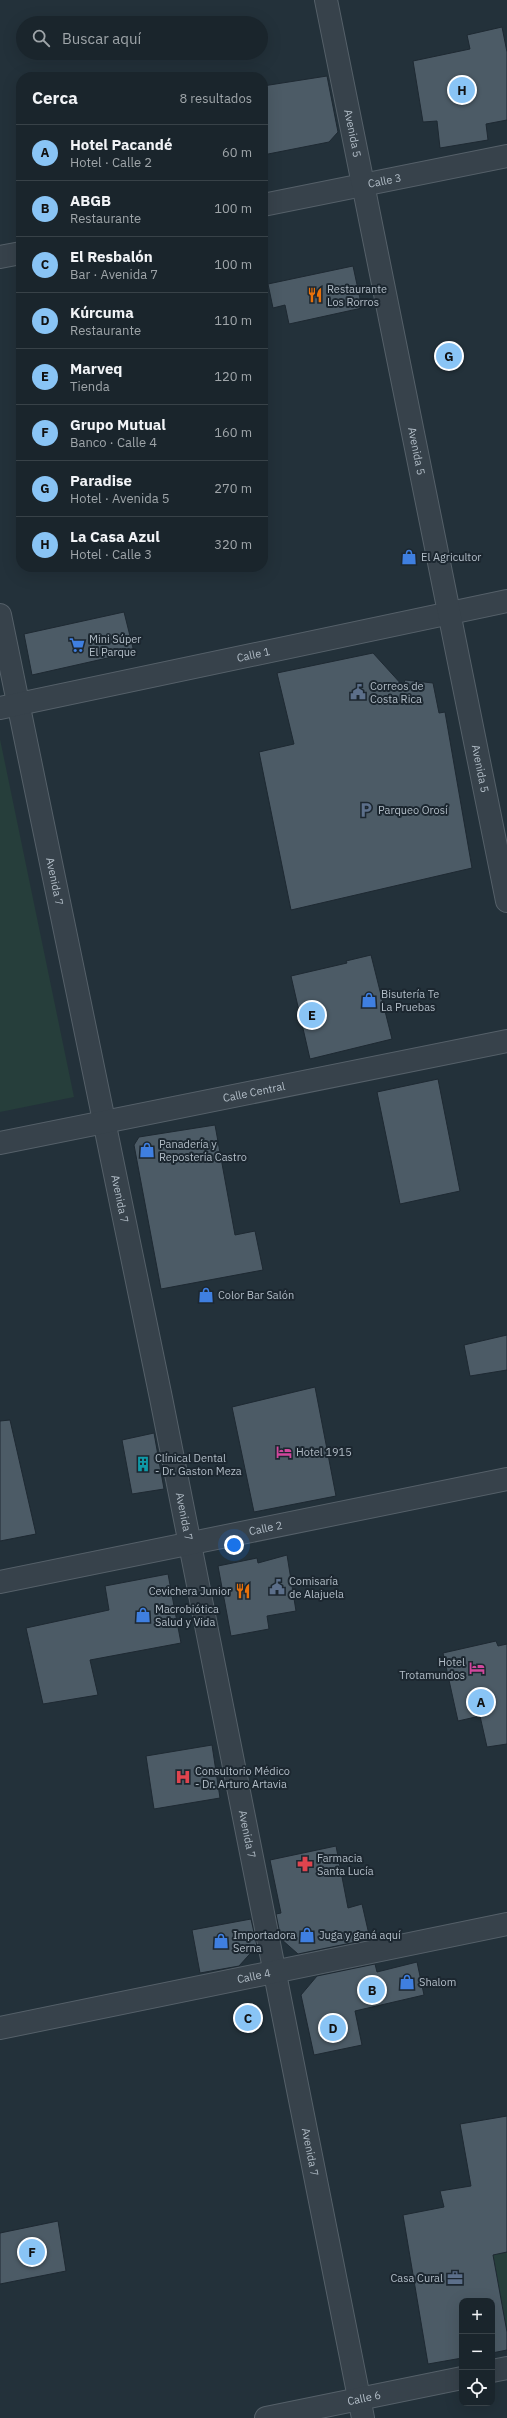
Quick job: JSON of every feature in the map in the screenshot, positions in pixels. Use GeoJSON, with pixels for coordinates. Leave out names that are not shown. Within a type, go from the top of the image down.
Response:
{"type":"FeatureCollection","features":[{"type":"Feature","properties":{"kind":"street","name":"Avenida 5"},"geometry":{"type":"LineString","coordinates":[[326,0],[448,614],[507,901]]}},
{"type":"Feature","properties":{"kind":"street","name":"Calle 3"},"geometry":{"type":"LineString","coordinates":[[268,204],[507,156]]}},
{"type":"Feature","properties":{"kind":"street"},"geometry":{"type":"LineString","coordinates":[[0,257],[16,254]]}},
{"type":"Feature","properties":{"kind":"street","name":"Calle 1"},"geometry":{"type":"LineString","coordinates":[[9,706],[507,601]]}},
{"type":"Feature","properties":{"kind":"street","name":"Avenida 7"},"geometry":{"type":"LineString","coordinates":[[0,615],[9,706],[104,1122],[275,1971],[361,2408]]}},
{"type":"Feature","properties":{"kind":"street","name":"Calle Central"},"geometry":{"type":"LineString","coordinates":[[0,1143],[507,1041]]}},
{"type":"Feature","properties":{"kind":"street","name":"Calle 2"},"geometry":{"type":"LineString","coordinates":[[0,1582],[507,1479]]}},
{"type":"Feature","properties":{"kind":"street","name":"Calle 4"},"geometry":{"type":"LineString","coordinates":[[0,2028],[507,1924]]}},
{"type":"Feature","properties":{"kind":"street"},"geometry":{"type":"LineString","coordinates":[[495,2370],[507,2368]]}},
{"type":"Feature","properties":{"kind":"street","name":"Calle 6"},"geometry":{"type":"LineString","coordinates":[[266,2418],[361,2408],[459,2379]]}},
{"type":"Feature","properties":{"kind":"green space"},"geometry":{"type":"Polygon","coordinates":[[[0,739],[74,1097],[0,1112],[0,739]]]}},
{"type":"Feature","properties":{"kind":"green space"},"geometry":{"type":"Polygon","coordinates":[[[507,2252],[507,2332],[493,2255],[507,2252]]]}},
{"type":"Feature","properties":{"kind":"building"},"geometry":{"type":"Polygon","coordinates":[[[502,27],[507,52],[507,120],[486,124],[488,140],[440,148],[437,121],[423,122],[413,61],[470,49],[467,35],[502,27]]]}},
{"type":"Feature","properties":{"kind":"building"},"geometry":{"type":"Polygon","coordinates":[[[327,76],[338,132],[329,142],[268,154],[268,85],[327,76]]]}},
{"type":"Feature","properties":{"kind":"building","name":"Restaurante Los Rorros"},"geometry":{"type":"Polygon","coordinates":[[[353,266],[362,308],[289,324],[285,305],[273,308],[268,284],[353,266]]]}},
{"type":"Feature","properties":{"kind":"building"},"geometry":{"type":"Polygon","coordinates":[[[124,612],[134,652],[32,675],[24,634],[124,612]]]}},
{"type":"Feature","properties":{"kind":"building","name":"Parqueo Orosí"},"geometry":{"type":"Polygon","coordinates":[[[373,653],[403,686],[405,680],[433,683],[439,713],[445,712],[472,868],[291,910],[259,752],[294,744],[277,673],[373,653]]]}},
{"type":"Feature","properties":{"kind":"building"},"geometry":{"type":"Polygon","coordinates":[[[371,955],[392,1039],[310,1059],[291,976],[347,963],[346,961],[371,955]]]}},
{"type":"Feature","properties":{"kind":"building"},"geometry":{"type":"Polygon","coordinates":[[[438,1079],[460,1191],[400,1204],[377,1092],[438,1079]]]}},
{"type":"Feature","properties":{"kind":"building"},"geometry":{"type":"Polygon","coordinates":[[[215,1125],[235,1235],[255,1231],[263,1270],[161,1289],[134,1145],[139,1137],[215,1125]]]}},
{"type":"Feature","properties":{"kind":"building"},"geometry":{"type":"Polygon","coordinates":[[[507,1335],[507,1370],[470,1376],[464,1345],[507,1335]]]}},
{"type":"Feature","properties":{"kind":"building","name":"Hotel 1915"},"geometry":{"type":"Polygon","coordinates":[[[315,1387],[336,1496],[254,1512],[232,1407],[315,1387]]]}},
{"type":"Feature","properties":{"kind":"building"},"geometry":{"type":"Polygon","coordinates":[[[10,1420],[36,1534],[0,1541],[0,1421],[10,1420]]]}},
{"type":"Feature","properties":{"kind":"building","name":"Clínical Dental - Dr. Gaston Meza"},"geometry":{"type":"Polygon","coordinates":[[[154,1433],[164,1489],[132,1494],[122,1440],[154,1433]]]}},
{"type":"Feature","properties":{"kind":"building","name":"Cevichera Junior"},"geometry":{"type":"Polygon","coordinates":[[[287,1555],[296,1611],[267,1616],[269,1629],[231,1636],[218,1566],[257,1558],[258,1563],[287,1555]]]}},
{"type":"Feature","properties":{"kind":"building"},"geometry":{"type":"Polygon","coordinates":[[[168,1574],[181,1643],[90,1660],[98,1695],[43,1704],[26,1628],[109,1610],[105,1586],[168,1574]]]}},
{"type":"Feature","properties":{"kind":"building"},"geometry":{"type":"Polygon","coordinates":[[[496,1641],[498,1646],[507,1644],[507,1744],[487,1747],[480,1716],[458,1721],[443,1653],[496,1641]]]}},
{"type":"Feature","properties":{"kind":"building","name":"Consultorio Médico - Dr. Arturo Artavia"},"geometry":{"type":"Polygon","coordinates":[[[212,1745],[220,1798],[154,1809],[146,1756],[212,1745]]]}},
{"type":"Feature","properties":{"kind":"building"},"geometry":{"type":"Polygon","coordinates":[[[336,1846],[348,1908],[362,1904],[370,1939],[298,1954],[281,1939],[276,1914],[281,1913],[270,1860],[336,1846]]]}},
{"type":"Feature","properties":{"kind":"building","name":"Importadora Serna"},"geometry":{"type":"Polygon","coordinates":[[[251,1919],[257,1946],[239,1966],[200,1973],[192,1930],[251,1919]]]}},
{"type":"Feature","properties":{"kind":"building"},"geometry":{"type":"Polygon","coordinates":[[[417,1962],[424,1995],[355,2011],[362,2045],[314,2055],[301,1995],[317,1976],[375,1964],[377,1972],[417,1962]]]}},
{"type":"Feature","properties":{"kind":"building","name":"Casa Cural"},"geometry":{"type":"Polygon","coordinates":[[[507,2116],[507,2252],[493,2255],[507,2332],[507,2350],[495,2352],[495,2298],[459,2298],[459,2359],[428,2364],[403,2215],[444,2207],[440,2191],[471,2186],[460,2124],[507,2116]]]}},
{"type":"Feature","properties":{"kind":"building"},"geometry":{"type":"Polygon","coordinates":[[[58,2221],[66,2271],[0,2284],[0,2233],[58,2221]]]}},
{"type":"Feature","properties":{"kind":"place","name":"La Casa Azul"},"geometry":{"type":"Point","coordinates":[462,90]}},
{"type":"Feature","properties":{"kind":"place","name":"Restaurante Los Rorros"},"geometry":{"type":"Point","coordinates":[315,295]}},
{"type":"Feature","properties":{"kind":"place","name":"Paradise"},"geometry":{"type":"Point","coordinates":[449,356]}},
{"type":"Feature","properties":{"kind":"place","name":"El Agricultor"},"geometry":{"type":"Point","coordinates":[409,557]}},
{"type":"Feature","properties":{"kind":"place","name":"Mini Súper El Parque"},"geometry":{"type":"Point","coordinates":[77,645]}},
{"type":"Feature","properties":{"kind":"place","name":"Correos de Costa Rica"},"geometry":{"type":"Point","coordinates":[358,692]}},
{"type":"Feature","properties":{"kind":"place","name":"Parqueo Orosí"},"geometry":{"type":"Point","coordinates":[366,810]}},
{"type":"Feature","properties":{"kind":"place","name":"Bisutería Te La Pruebas"},"geometry":{"type":"Point","coordinates":[369,1000]}},
{"type":"Feature","properties":{"kind":"place","name":"Marveq"},"geometry":{"type":"Point","coordinates":[312,1015]}},
{"type":"Feature","properties":{"kind":"place","name":"Panadería y Repostería Castro"},"geometry":{"type":"Point","coordinates":[147,1150]}},
{"type":"Feature","properties":{"kind":"place","name":"Color Bar Salón"},"geometry":{"type":"Point","coordinates":[206,1295]}},
{"type":"Feature","properties":{"kind":"place","name":"Hotel 1915"},"geometry":{"type":"Point","coordinates":[284,1452]}},
{"type":"Feature","properties":{"kind":"place","name":"Clínical Dental - Dr. Gaston Meza"},"geometry":{"type":"Point","coordinates":[143,1464]}},
{"type":"Feature","properties":{"kind":"place","name":"Comisaría de Alajuela"},"geometry":{"type":"Point","coordinates":[277,1587]}},
{"type":"Feature","properties":{"kind":"place","name":"Cevichera Junior"},"geometry":{"type":"Point","coordinates":[243,1591]}},
{"type":"Feature","properties":{"kind":"place","name":"Macrobiótica Salud y Vida"},"geometry":{"type":"Point","coordinates":[143,1615]}},
{"type":"Feature","properties":{"kind":"place","name":"Hotel Trotamundos"},"geometry":{"type":"Point","coordinates":[477,1668]}},
{"type":"Feature","properties":{"kind":"place","name":"Hotel Pacandé"},"geometry":{"type":"Point","coordinates":[481,1702]}},
{"type":"Feature","properties":{"kind":"place","name":"Consultorio Médico - Dr. Arturo Artavia"},"geometry":{"type":"Point","coordinates":[183,1777]}},
{"type":"Feature","properties":{"kind":"place","name":"Farmacia Santa Lucía"},"geometry":{"type":"Point","coordinates":[305,1864]}},
{"type":"Feature","properties":{"kind":"place","name":"Juga y ganá aquí"},"geometry":{"type":"Point","coordinates":[307,1935]}},
{"type":"Feature","properties":{"kind":"place","name":"Importadora Serna"},"geometry":{"type":"Point","coordinates":[221,1941]}},
{"type":"Feature","properties":{"kind":"place","name":"Shalom"},"geometry":{"type":"Point","coordinates":[407,1982]}},
{"type":"Feature","properties":{"kind":"place","name":"ABGB"},"geometry":{"type":"Point","coordinates":[372,1990]}},
{"type":"Feature","properties":{"kind":"place","name":"El Resbalón"},"geometry":{"type":"Point","coordinates":[248,2018]}},
{"type":"Feature","properties":{"kind":"place","name":"Kúrcuma"},"geometry":{"type":"Point","coordinates":[333,2028]}},
{"type":"Feature","properties":{"kind":"place","name":"Grupo Mutual"},"geometry":{"type":"Point","coordinates":[32,2252]}},
{"type":"Feature","properties":{"kind":"place","name":"Casa Cural"},"geometry":{"type":"Point","coordinates":[455,2278]}}]}
